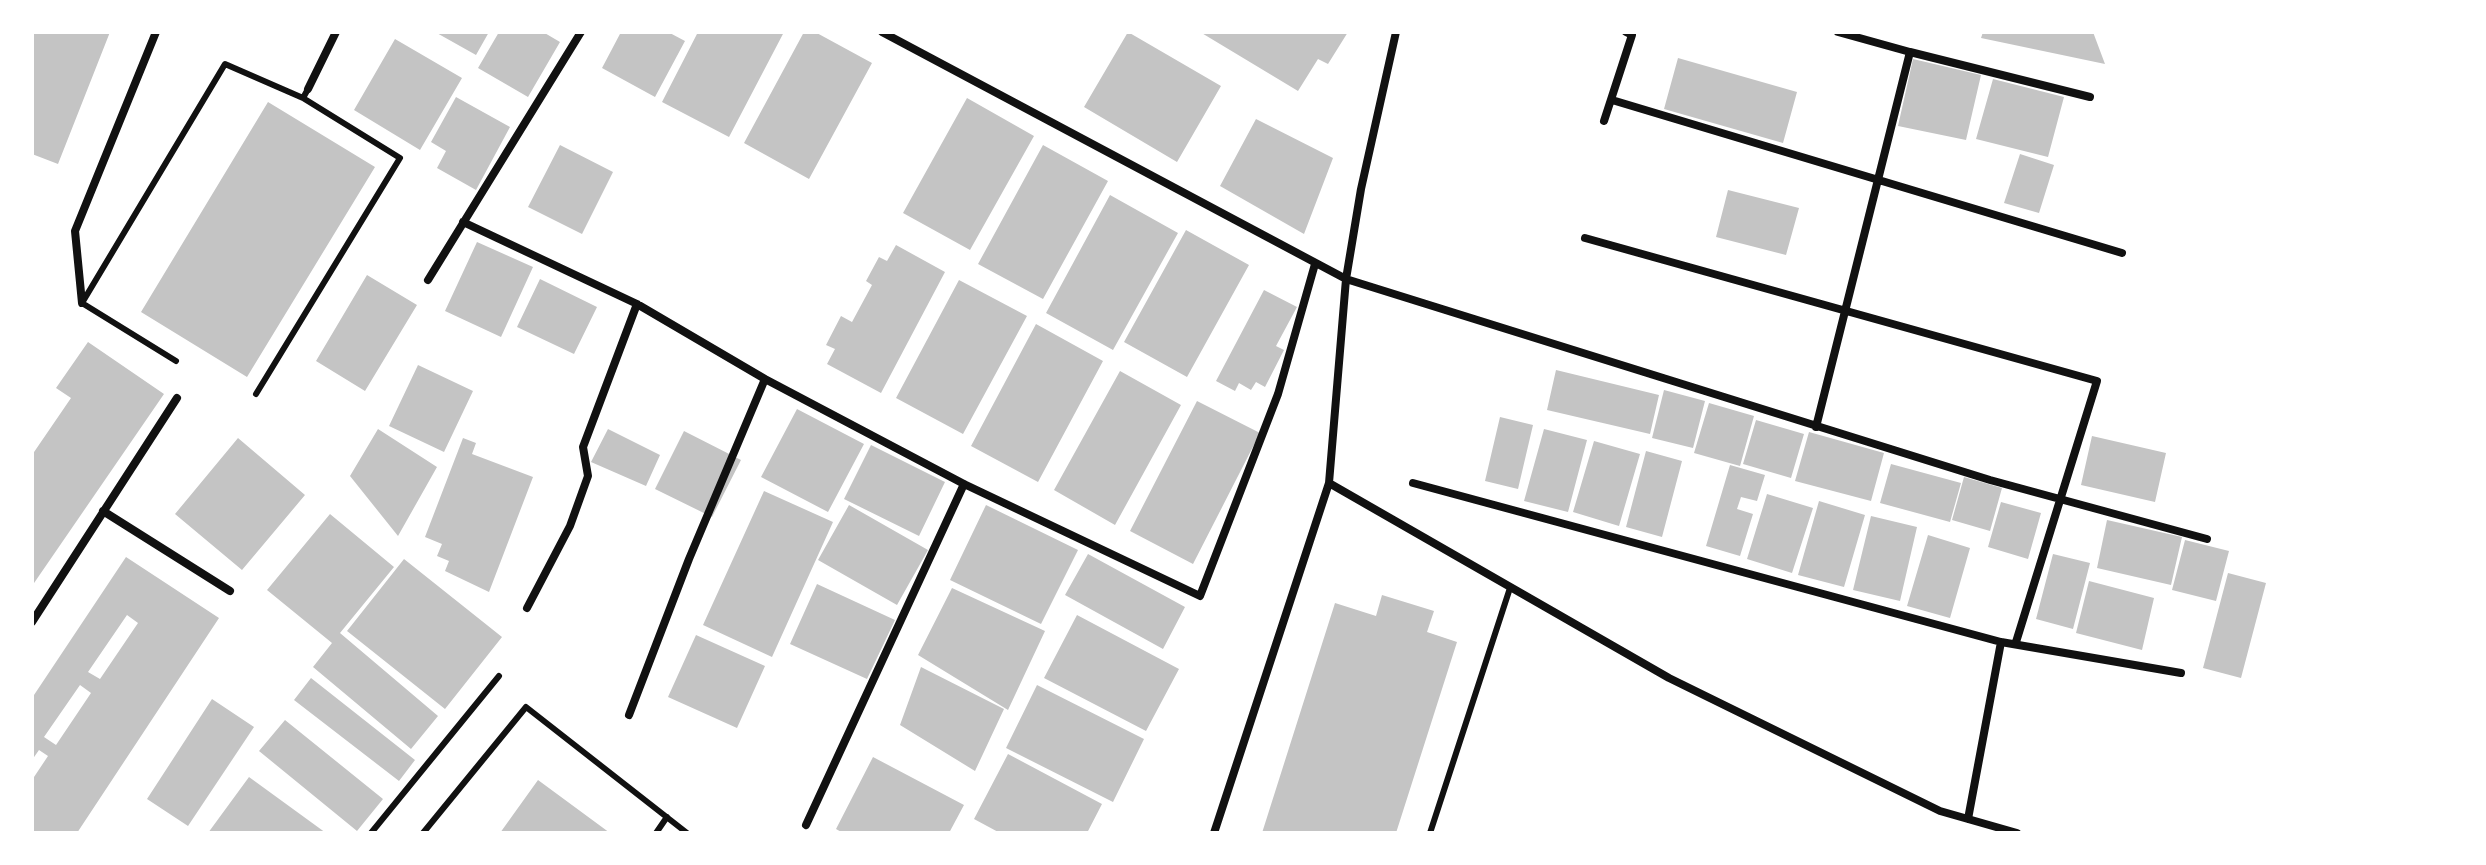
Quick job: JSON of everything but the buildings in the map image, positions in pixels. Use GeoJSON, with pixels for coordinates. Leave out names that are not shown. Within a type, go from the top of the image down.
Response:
{"type":"FeatureCollection","features":[{"type":"Feature","properties":{"kind":"street"},"geometry":{"type":"LineString","coordinates":[[82,303],[75,231],[156,32]]}},
{"type":"Feature","properties":{"kind":"street"},"geometry":{"type":"LineString","coordinates":[[305,94],[336,32]]}},
{"type":"Feature","properties":{"kind":"street"},"geometry":{"type":"LineString","coordinates":[[428,280],[581,32]]}},
{"type":"Feature","properties":{"kind":"street"},"geometry":{"type":"LineString","coordinates":[[882,32],[1346,279],[1816,427],[2061,500],[2207,539]]}},
{"type":"Feature","properties":{"kind":"street"},"geometry":{"type":"LineString","coordinates":[[1214,833],[1329,483],[1346,279],[1361,189],[1396,32]]}},
{"type":"Feature","properties":{"kind":"street"},"geometry":{"type":"LineString","coordinates":[[1604,121],[1632,35],[1626,32]]}},
{"type":"Feature","properties":{"kind":"street"},"geometry":{"type":"LineString","coordinates":[[1838,32],[2090,97]]}},
{"type":"Feature","properties":{"kind":"street"},"geometry":{"type":"LineString","coordinates":[[1816,427],[1910,52]]}},
{"type":"Feature","properties":{"kind":"street"},"geometry":{"type":"LineString","coordinates":[[1612,100],[2122,253]]}},
{"type":"Feature","properties":{"kind":"street"},"geometry":{"type":"LineString","coordinates":[[463,222],[637,304],[765,379],[964,484],[1200,596],[1278,394],[1315,264]]}},
{"type":"Feature","properties":{"kind":"street"},"geometry":{"type":"LineString","coordinates":[[1585,238],[2097,381],[2016,642]]}},
{"type":"Feature","properties":{"kind":"street"},"geometry":{"type":"LineString","coordinates":[[527,608],[570,526],[588,476],[583,447],[637,304]]}},
{"type":"Feature","properties":{"kind":"street"},"geometry":{"type":"LineString","coordinates":[[629,715],[689,559],[765,379]]}},
{"type":"Feature","properties":{"kind":"street"},"geometry":{"type":"LineString","coordinates":[[32,622],[177,398]]}},
{"type":"Feature","properties":{"kind":"street"},"geometry":{"type":"LineString","coordinates":[[1329,483],[1669,678],[1940,811],[2017,833]]}},
{"type":"Feature","properties":{"kind":"street"},"geometry":{"type":"LineString","coordinates":[[1413,483],[2001,642],[2016,642],[2181,673]]}},
{"type":"Feature","properties":{"kind":"street"},"geometry":{"type":"LineString","coordinates":[[806,825],[964,484]]}},
{"type":"Feature","properties":{"kind":"street"},"geometry":{"type":"LineString","coordinates":[[103,511],[230,591]]}},
{"type":"Feature","properties":{"kind":"street"},"geometry":{"type":"LineString","coordinates":[[1968,819],[2001,642]]}},
{"type":"Feature","properties":{"kind":"lane"},"geometry":{"type":"LineString","coordinates":[[176,361],[82,303],[225,64],[305,94],[400,158],[256,394]]}},
{"type":"Feature","properties":{"kind":"lane"},"geometry":{"type":"LineString","coordinates":[[1430,833],[1510,588]]}},
{"type":"Feature","properties":{"kind":"lane"},"geometry":{"type":"LineString","coordinates":[[371,833],[499,676]]}},
{"type":"Feature","properties":{"kind":"lane"},"geometry":{"type":"LineString","coordinates":[[423,833],[526,707],[687,833]]}},
{"type":"Feature","properties":{"kind":"lane"},"geometry":{"type":"LineString","coordinates":[[656,833],[667,817]]}}]}
